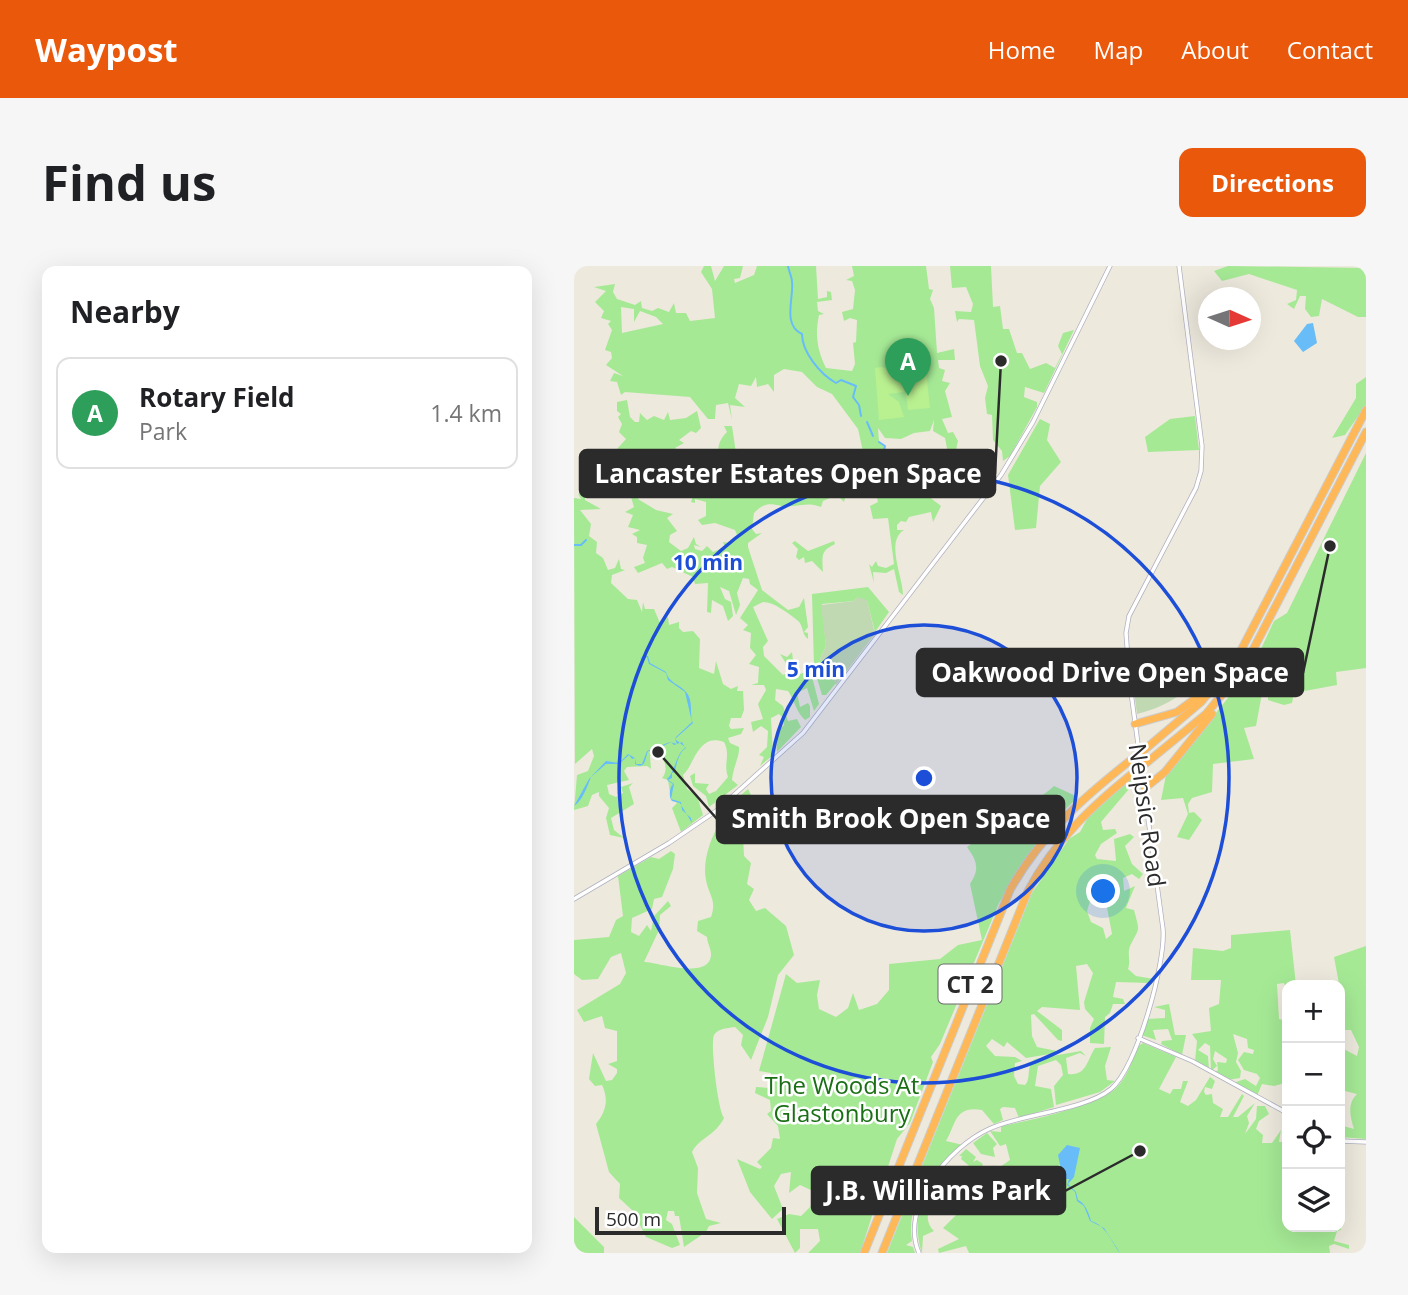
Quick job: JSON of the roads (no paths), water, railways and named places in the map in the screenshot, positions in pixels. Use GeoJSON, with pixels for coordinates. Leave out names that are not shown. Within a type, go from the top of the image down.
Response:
{"type":"FeatureCollection","features":[{"type":"Feature","properties":{"kind":"highway","name":"CT 2"},"geometry":{"type":"LineString","coordinates":[[864,1253],[993,925],[1013,884],[1038,846],[1060,821],[1202,702],[1228,671],[1366,410]]}},
{"type":"Feature","properties":{"kind":"highway","name":"CT 2"},"geometry":{"type":"LineString","coordinates":[[882,1253],[1026,893],[1048,857],[1078,820],[1199,721],[1227,691],[1261,639],[1366,432]]}},
{"type":"Feature","properties":{"kind":"highway"},"geometry":{"type":"LineString","coordinates":[[1135,724],[1178,711],[1228,671]]}},
{"type":"Feature","properties":{"kind":"highway"},"geometry":{"type":"LineString","coordinates":[[1145,788],[1168,768],[1227,691]]}},
{"type":"Feature","properties":{"kind":"street"},"geometry":{"type":"LineString","coordinates":[[574,899],[669,843],[716,811],[803,733],[1001,475],[1033,422],[1110,266]]}},
{"type":"Feature","properties":{"kind":"street","name":"Neipsic Road"},"geometry":{"type":"LineString","coordinates":[[919,1253],[914,1223],[919,1200],[936,1175],[963,1147],[992,1127],[1039,1116],[1104,1094],[1120,1078],[1138,1038],[1164,947],[1135,724],[1128,661],[1127,620],[1196,488],[1202,462],[1179,266]]}},
{"type":"Feature","properties":{"kind":"street"},"geometry":{"type":"LineString","coordinates":[[1138,1038],[1192,1061],[1282,1111]]}},
{"type":"Feature","properties":{"kind":"street"},"geometry":{"type":"LineString","coordinates":[[1345,1141],[1366,1142]]}},
{"type":"Feature","properties":{"kind":"water"},"geometry":{"type":"Polygon","coordinates":[[[1313,323],[1317,343],[1303,352],[1294,341],[1307,324],[1313,323]]]}},
{"type":"Feature","properties":{"kind":"water"},"geometry":{"type":"Polygon","coordinates":[[[643,656],[648,656],[650,663],[666,672],[669,679],[683,689],[688,696],[693,723],[675,739],[692,722],[685,692],[668,680],[666,673],[649,664],[647,657],[640,659],[643,656]]]}},
{"type":"Feature","properties":{"kind":"water"},"geometry":{"type":"Polygon","coordinates":[[[671,742],[651,752],[648,751],[642,764],[647,751],[671,742]]]}},
{"type":"Feature","properties":{"kind":"water"},"geometry":{"type":"Polygon","coordinates":[[[684,747],[686,748],[677,762],[672,778],[668,780],[674,784],[671,799],[673,784],[668,781],[667,779],[684,747]]]}},
{"type":"Feature","properties":{"kind":"water"},"geometry":{"type":"Polygon","coordinates":[[[628,754],[635,758],[632,759],[629,755],[619,764],[606,764],[591,777],[582,797],[574,806],[589,779],[606,761],[619,763],[628,754]]]}},
{"type":"Feature","properties":{"kind":"water"},"geometry":{"type":"Polygon","coordinates":[[[1067,1145],[1080,1148],[1074,1177],[1068,1184],[1076,1192],[1078,1200],[1085,1206],[1091,1221],[1101,1226],[1090,1221],[1084,1206],[1077,1201],[1075,1192],[1067,1185],[1069,1179],[1063,1179],[1058,1155],[1067,1145]]]}},
{"type":"Feature","properties":{"kind":"waterway"},"geometry":{"type":"LineString","coordinates":[[788,266],[792,280],[792,324],[802,334],[805,348],[824,374],[836,383],[841,380],[856,386],[853,397],[859,405],[861,416]]}},
{"type":"Feature","properties":{"kind":"waterway"},"geometry":{"type":"LineString","coordinates":[[867,422],[873,436]]}},
{"type":"Feature","properties":{"kind":"waterway"},"geometry":{"type":"LineString","coordinates":[[879,442],[885,446],[883,454],[890,461]]}},
{"type":"Feature","properties":{"kind":"waterway"},"geometry":{"type":"LineString","coordinates":[[574,545],[581,545],[586,540]]}},
{"type":"Feature","properties":{"kind":"place","name":"Lancaster Estates Open Space"},"geometry":{"type":"Point","coordinates":[1001,361]}},
{"type":"Feature","properties":{"kind":"place","name":"Rotary Field"},"geometry":{"type":"Point","coordinates":[908,396]}},
{"type":"Feature","properties":{"kind":"place","name":"Oakwood Drive Open Space"},"geometry":{"type":"Point","coordinates":[1330,546]}},
{"type":"Feature","properties":{"kind":"place","name":"Smith Brook Open Space"},"geometry":{"type":"Point","coordinates":[658,752]}},
{"type":"Feature","properties":{"kind":"place","name":"J.B. Williams Park"},"geometry":{"type":"Point","coordinates":[1140,1151]}},
{"type":"Feature","properties":{"kind":"park label","name":"The Woods At Glastonbury"},"geometry":{"type":"Point","coordinates":[842,1098]}}]}
